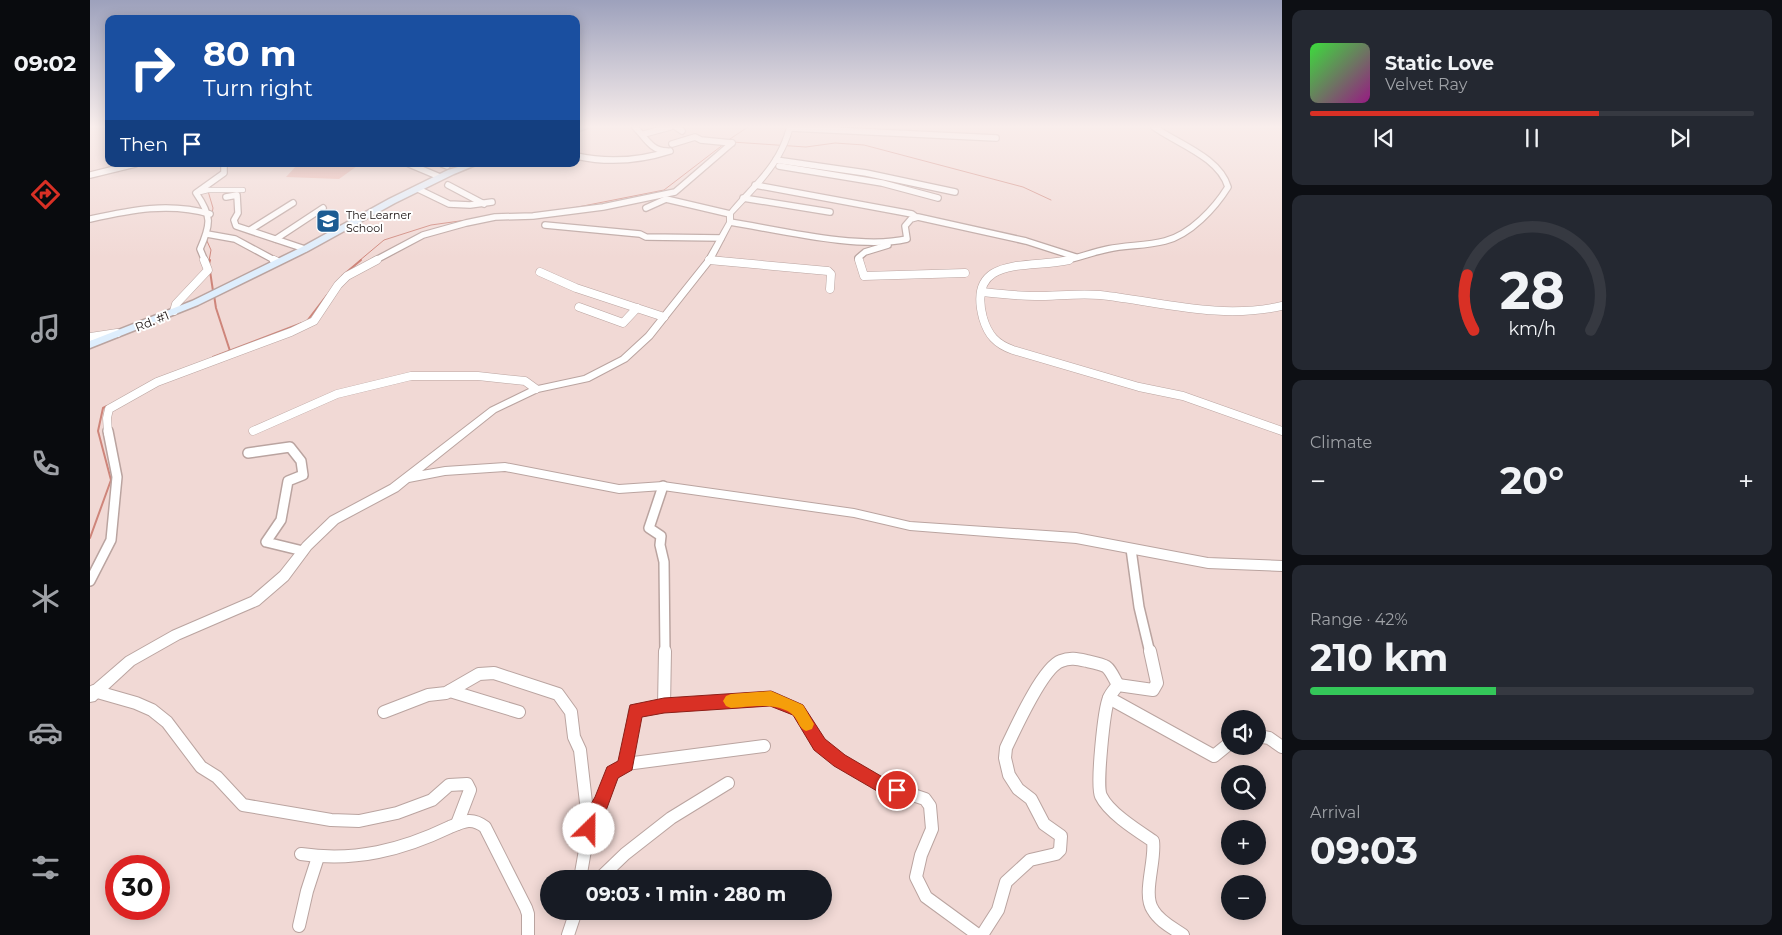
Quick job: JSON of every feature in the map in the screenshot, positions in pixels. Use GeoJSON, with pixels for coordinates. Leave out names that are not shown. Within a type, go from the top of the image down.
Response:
{"type":"FeatureCollection","features":[{"type":"Feature","properties":{"kind":"main road","name":"Rd. #1"},"geometry":{"type":"LineString","coordinates":[[90,345],[174,312],[305,249],[418,188],[458,171]]}},
{"type":"Feature","properties":{"kind":"street"},"geometry":{"type":"LineString","coordinates":[[90,175],[107,171]]}},
{"type":"Feature","properties":{"kind":"street"},"geometry":{"type":"LineString","coordinates":[[196,193],[205,184],[218,179],[224,171]]}},
{"type":"Feature","properties":{"kind":"street"},"geometry":{"type":"LineString","coordinates":[[424,171],[440,178]]}},
{"type":"Feature","properties":{"kind":"street"},"geometry":{"type":"LineString","coordinates":[[90,581],[111,540],[117,477],[109,440],[107,418],[109,409],[156,382],[291,332],[314,321],[338,285],[347,276],[423,235],[495,217],[532,216],[603,207],[675,192],[700,171]]}},
{"type":"Feature","properties":{"kind":"street"},"geometry":{"type":"LineString","coordinates":[[92,694],[130,661],[176,635],[255,601],[284,576],[303,551],[334,520],[381,496],[493,410],[536,390],[586,379],[624,359],[644,341],[709,260],[730,218],[743,198],[767,171]]}},
{"type":"Feature","properties":{"kind":"street"},"geometry":{"type":"LineString","coordinates":[[819,171],[882,183],[938,198]]}},
{"type":"Feature","properties":{"kind":"street"},"geometry":{"type":"LineString","coordinates":[[856,171],[906,179],[955,192]]}},
{"type":"Feature","properties":{"kind":"street"},"geometry":{"type":"LineString","coordinates":[[1217,171],[1226,179],[1228,184],[1225,192],[1213,207],[1173,239],[1110,249],[1054,263],[1007,267],[996,270],[986,277],[982,292],[982,314],[996,342],[1013,350],[1139,387],[1183,396],[1282,431]]}},
{"type":"Feature","properties":{"kind":"street"},"geometry":{"type":"LineString","coordinates":[[448,185],[484,204]]}},
{"type":"Feature","properties":{"kind":"street"},"geometry":{"type":"LineString","coordinates":[[755,185],[903,212],[916,217],[1026,241],[1076,257]]}},
{"type":"Feature","properties":{"kind":"street"},"geometry":{"type":"LineString","coordinates":[[418,188],[436,200],[449,205],[466,206],[492,202]]}},
{"type":"Feature","properties":{"kind":"street"},"geometry":{"type":"LineString","coordinates":[[196,193],[208,190],[242,190]]}},
{"type":"Feature","properties":{"kind":"street"},"geometry":{"type":"LineString","coordinates":[[174,312],[176,304],[208,270],[200,250],[210,225],[210,214],[196,193]]}},
{"type":"Feature","properties":{"kind":"street"},"geometry":{"type":"LineString","coordinates":[[226,197],[236,195],[238,213],[234,220],[236,226],[305,249]]}},
{"type":"Feature","properties":{"kind":"street"},"geometry":{"type":"LineString","coordinates":[[743,198],[830,212]]}},
{"type":"Feature","properties":{"kind":"street"},"geometry":{"type":"LineString","coordinates":[[646,208],[670,200],[730,218],[858,241],[895,243]]}},
{"type":"Feature","properties":{"kind":"street"},"geometry":{"type":"LineString","coordinates":[[250,230],[294,203]]}},
{"type":"Feature","properties":{"kind":"street"},"geometry":{"type":"LineString","coordinates":[[90,219],[153,205],[195,209],[210,214]]}},
{"type":"Feature","properties":{"kind":"street"},"geometry":{"type":"LineString","coordinates":[[276,239],[323,208]]}},
{"type":"Feature","properties":{"kind":"street"},"geometry":{"type":"LineString","coordinates":[[916,217],[908,222],[904,229],[907,239],[861,254],[858,258],[864,276],[965,273]]}},
{"type":"Feature","properties":{"kind":"street"},"geometry":{"type":"LineString","coordinates":[[545,225],[640,234],[646,237],[721,238]]}},
{"type":"Feature","properties":{"kind":"street"},"geometry":{"type":"LineString","coordinates":[[206,234],[234,239],[276,262]]}},
{"type":"Feature","properties":{"kind":"street"},"geometry":{"type":"LineString","coordinates":[[709,260],[828,271],[831,274],[830,289]]}},
{"type":"Feature","properties":{"kind":"street"},"geometry":{"type":"LineString","coordinates":[[540,272],[576,288],[664,317]]}},
{"type":"Feature","properties":{"kind":"street"},"geometry":{"type":"LineString","coordinates":[[982,292],[1040,296],[1086,293],[1105,294],[1121,299],[1223,312],[1264,311],[1282,306]]}},
{"type":"Feature","properties":{"kind":"street"},"geometry":{"type":"LineString","coordinates":[[579,307],[623,323],[637,308]]}},
{"type":"Feature","properties":{"kind":"street"},"geometry":{"type":"LineString","coordinates":[[90,337],[120,333]]}},
{"type":"Feature","properties":{"kind":"street"},"geometry":{"type":"LineString","coordinates":[[253,431],[337,394],[411,376],[478,376],[524,381],[536,390]]}},
{"type":"Feature","properties":{"kind":"street"},"geometry":{"type":"LineString","coordinates":[[248,453],[290,447],[301,461],[303,475],[288,481],[281,520],[266,542],[303,551]]}},
{"type":"Feature","properties":{"kind":"street"},"geometry":{"type":"LineString","coordinates":[[404,479],[445,471],[505,467],[618,489],[663,486],[854,513],[910,526],[1076,538],[1208,563],[1282,566]]}},
{"type":"Feature","properties":{"kind":"street"},"geometry":{"type":"LineString","coordinates":[[663,486],[649,528],[661,536],[660,546],[664,562],[666,686],[664,706]]}},
{"type":"Feature","properties":{"kind":"street"},"geometry":{"type":"LineString","coordinates":[[1118,685],[1152,690],[1157,683],[1139,607],[1131,549]]}},
{"type":"Feature","properties":{"kind":"street"},"geometry":{"type":"LineString","coordinates":[[626,764],[635,710],[771,698],[798,710],[819,744],[840,761],[883,785],[925,799],[930,806],[932,830],[917,868],[916,877],[918,882],[926,897],[980,935],[998,910],[1006,882],[1030,860],[1056,854],[1060,850],[1061,836],[1044,824],[1031,799],[1018,789],[1009,775],[1005,758],[1006,748],[1047,671],[1060,661],[1078,658],[1102,663],[1109,668],[1118,685]]}},
{"type":"Feature","properties":{"kind":"street"},"geometry":{"type":"LineString","coordinates":[[384,712],[428,695],[450,691],[480,674],[494,673],[558,694],[571,712],[574,737],[582,758],[589,829]]}},
{"type":"Feature","properties":{"kind":"street"},"geometry":{"type":"LineString","coordinates":[[1118,685],[1109,698],[1098,778],[1100,795],[1108,805],[1153,841],[1156,850],[1149,897],[1152,910],[1183,935]]}},
{"type":"Feature","properties":{"kind":"street"},"geometry":{"type":"LineString","coordinates":[[450,691],[519,712]]}},
{"type":"Feature","properties":{"kind":"street"},"geometry":{"type":"LineString","coordinates":[[92,694],[136,703],[152,710],[167,722],[202,767],[217,777],[243,805],[265,807],[331,820],[358,821],[397,813],[432,800],[449,785],[467,784],[470,790],[457,824]]}},
{"type":"Feature","properties":{"kind":"street"},"geometry":{"type":"LineString","coordinates":[[1109,698],[1214,756],[1221,750]]}},
{"type":"Feature","properties":{"kind":"street"},"geometry":{"type":"LineString","coordinates":[[1266,737],[1282,747]]}},
{"type":"Feature","properties":{"kind":"street"},"geometry":{"type":"LineString","coordinates":[[582,870],[590,821],[601,802],[613,773],[626,764],[764,746]]}},
{"type":"Feature","properties":{"kind":"street"},"geometry":{"type":"LineString","coordinates":[[608,870],[625,854],[671,818],[728,783]]}},
{"type":"Feature","properties":{"kind":"street"},"geometry":{"type":"LineString","coordinates":[[301,854],[318,857],[389,851],[414,843],[467,820],[477,821],[485,827],[526,908],[528,935]]}},
{"type":"Feature","properties":{"kind":"street"},"geometry":{"type":"LineString","coordinates":[[299,926],[307,891],[318,857]]}},
{"type":"Feature","properties":{"kind":"street"},"geometry":{"type":"LineString","coordinates":[[568,935],[572,920]]}},
{"type":"Feature","properties":{"kind":"shaded area"},"geometry":{"type":"Polygon","coordinates":[[[292,171],[351,171],[339,179],[286,177],[292,171]]]}},
{"type":"Feature","properties":{"kind":"waterway"},"geometry":{"type":"LineString","coordinates":[[568,209],[664,190],[689,171]]}},
{"type":"Feature","properties":{"kind":"waterway"},"geometry":{"type":"LineString","coordinates":[[961,171],[1023,187],[1051,200]]}},
{"type":"Feature","properties":{"kind":"waterway"},"geometry":{"type":"LineString","coordinates":[[208,191],[213,208],[207,241],[211,250],[209,261]]}},
{"type":"Feature","properties":{"kind":"waterway"},"geometry":{"type":"LineString","coordinates":[[359,261],[384,240],[431,225],[467,220]]}},
{"type":"Feature","properties":{"kind":"waterway"},"geometry":{"type":"LineString","coordinates":[[209,264],[210,260]]}},
{"type":"Feature","properties":{"kind":"waterway"},"geometry":{"type":"LineString","coordinates":[[342,276],[361,260]]}},
{"type":"Feature","properties":{"kind":"waterway"},"geometry":{"type":"LineString","coordinates":[[210,271],[213,291]]}},
{"type":"Feature","properties":{"kind":"waterway"},"geometry":{"type":"LineString","coordinates":[[214,295],[216,308],[230,351]]}},
{"type":"Feature","properties":{"kind":"waterway"},"geometry":{"type":"LineString","coordinates":[[307,321],[327,295]]}},
{"type":"Feature","properties":{"kind":"waterway"},"geometry":{"type":"LineString","coordinates":[[230,351],[302,323]]}},
{"type":"Feature","properties":{"kind":"waterway"},"geometry":{"type":"LineString","coordinates":[[213,357],[230,351]]}},
{"type":"Feature","properties":{"kind":"waterway"},"geometry":{"type":"LineString","coordinates":[[90,538],[111,480],[98,431],[103,408],[107,406]]}},
{"type":"Feature","properties":{"kind":"slow traffic"},"geometry":{"type":"LineString","coordinates":[[731,701],[771,698],[798,710],[806,724]]}},
{"type":"Feature","properties":{"kind":"place","name":"The Learner School"},"geometry":{"type":"Point","coordinates":[328,221]}},
{"type":"Feature","properties":{"kind":"route"},"geometry":{"type":"LineString","coordinates":[[589,829],[590,821],[601,802],[613,773],[626,764],[635,710],[664,706],[771,698],[798,710],[819,744],[840,761],[883,785],[897,790]]}}]}
